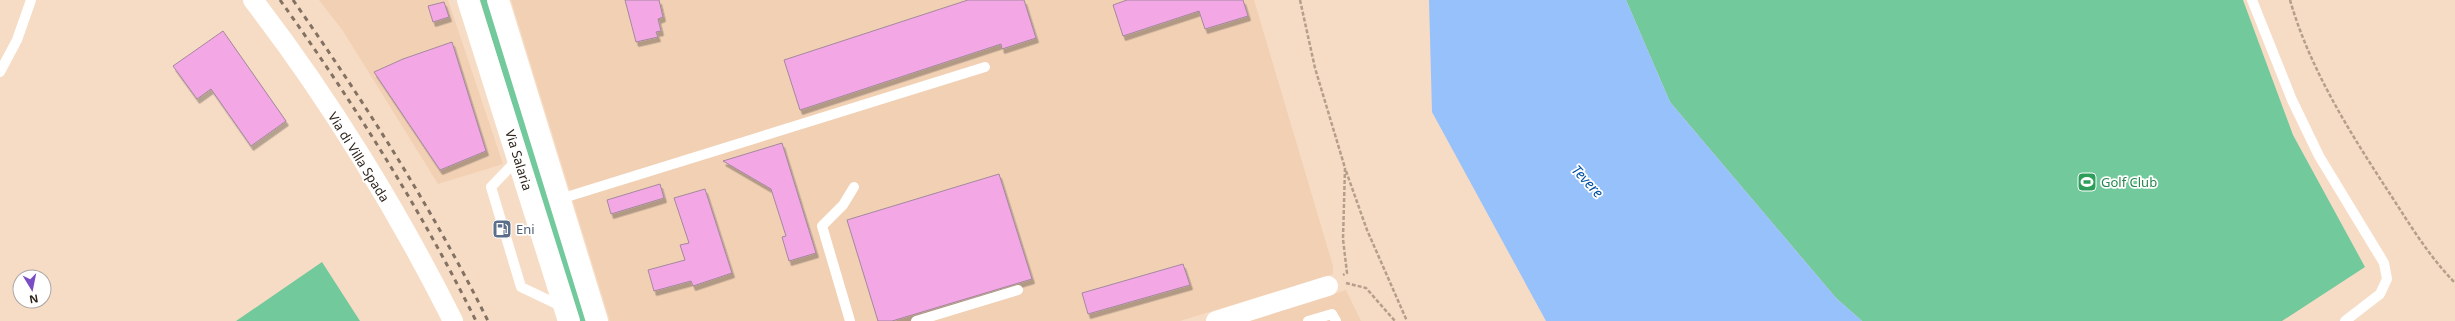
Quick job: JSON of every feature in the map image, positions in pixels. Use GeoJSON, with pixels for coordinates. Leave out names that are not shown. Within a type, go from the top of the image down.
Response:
{"type":"FeatureCollection","features":[{"type":"Feature","properties":{"kind":"main road","name":"Via Salaria"},"geometry":{"type":"LineString","coordinates":[[468,0],[567,314]]}},
{"type":"Feature","properties":{"kind":"main road","name":"Via Salaria"},"geometry":{"type":"LineString","coordinates":[[498,0],[597,321]]}},
{"type":"Feature","properties":{"kind":"street","name":"Via di Villa Spada"},"geometry":{"type":"LineString","coordinates":[[253,0],[304,69],[386,199],[453,321]]}},
{"type":"Feature","properties":{"kind":"street"},"geometry":{"type":"LineString","coordinates":[[1216,321],[1328,286]]}},
{"type":"Feature","properties":{"kind":"lane"},"geometry":{"type":"LineString","coordinates":[[0,72],[17,40],[31,0]]}},
{"type":"Feature","properties":{"kind":"lane"},"geometry":{"type":"LineString","coordinates":[[2252,0],[2292,100],[2319,156],[2384,263],[2388,279],[2380,294],[2345,321]]}},
{"type":"Feature","properties":{"kind":"lane"},"geometry":{"type":"LineString","coordinates":[[560,199],[985,67]]}},
{"type":"Feature","properties":{"kind":"lane"},"geometry":{"type":"LineString","coordinates":[[519,158],[491,187],[521,287],[567,314]]}},
{"type":"Feature","properties":{"kind":"lane"},"geometry":{"type":"LineString","coordinates":[[850,321],[822,226],[843,204],[854,186]]}},
{"type":"Feature","properties":{"kind":"lane"},"geometry":{"type":"LineString","coordinates":[[916,321],[1018,290]]}},
{"type":"Feature","properties":{"kind":"lane"},"geometry":{"type":"LineString","coordinates":[[1308,321],[1332,314],[1336,321]]}},
{"type":"Feature","properties":{"kind":"path"},"geometry":{"type":"LineString","coordinates":[[1300,0],[1315,68],[1345,168],[1367,230],[1407,321]]}},
{"type":"Feature","properties":{"kind":"path"},"geometry":{"type":"LineString","coordinates":[[2290,0],[2320,74],[2368,161],[2434,261],[2455,283]]}},
{"type":"Feature","properties":{"kind":"path"},"geometry":{"type":"LineString","coordinates":[[1328,286],[1347,273],[1343,239],[1345,168]]}},
{"type":"Feature","properties":{"kind":"path"},"geometry":{"type":"LineString","coordinates":[[1328,286],[1349,282],[1366,288],[1395,321]]}},
{"type":"Feature","properties":{"kind":"shaded area"},"geometry":{"type":"Polygon","coordinates":[[[319,0],[448,0],[503,164],[438,184],[343,31],[319,0]]]}},
{"type":"Feature","properties":{"kind":"shaded area"},"geometry":{"type":"Polygon","coordinates":[[[511,0],[1254,0],[1333,266],[1333,274],[1180,321],[610,321],[511,0]]]}},
{"type":"Feature","properties":{"kind":"shaded area"},"geometry":{"type":"Polygon","coordinates":[[[1346,290],[1361,321],[1250,321],[1346,290]]]}},
{"type":"Feature","properties":{"kind":"green space"},"geometry":{"type":"Polygon","coordinates":[[[480,0],[491,0],[589,321],[578,321],[480,0]]]}},
{"type":"Feature","properties":{"kind":"green space","name":"Golf Club"},"geometry":{"type":"Polygon","coordinates":[[[1626,0],[2243,0],[2293,135],[2365,267],[2282,321],[1862,321],[1836,298],[1670,102],[1626,0]]]}},
{"type":"Feature","properties":{"kind":"green space"},"geometry":{"type":"Polygon","coordinates":[[[322,262],[360,321],[236,321],[322,262]]]}},
{"type":"Feature","properties":{"kind":"water","name":"Tevere"},"geometry":{"type":"Polygon","coordinates":[[[1429,0],[1626,0],[1670,102],[1836,298],[1862,321],[1546,321],[1432,112],[1429,0]]]}},
{"type":"Feature","properties":{"kind":"building"},"geometry":{"type":"Polygon","coordinates":[[[625,0],[659,0],[663,17],[658,19],[661,31],[656,32],[658,37],[636,42],[625,0]]]}},
{"type":"Feature","properties":{"kind":"building"},"geometry":{"type":"Polygon","coordinates":[[[968,0],[1024,0],[1036,38],[1002,49],[1001,44],[800,110],[784,60],[968,0]]]}},
{"type":"Feature","properties":{"kind":"building"},"geometry":{"type":"Polygon","coordinates":[[[1127,0],[1243,0],[1248,16],[1205,29],[1199,11],[1123,36],[1113,5],[1127,0]]]}},
{"type":"Feature","properties":{"kind":"building"},"geometry":{"type":"Polygon","coordinates":[[[444,2],[449,17],[433,22],[428,6],[444,2]]]}},
{"type":"Feature","properties":{"kind":"building"},"geometry":{"type":"Polygon","coordinates":[[[223,31],[286,121],[251,146],[211,89],[197,99],[173,66],[223,31]]]}},
{"type":"Feature","properties":{"kind":"building"},"geometry":{"type":"Polygon","coordinates":[[[452,42],[486,151],[440,170],[374,72],[403,59],[452,42]]]}},
{"type":"Feature","properties":{"kind":"building"},"geometry":{"type":"Polygon","coordinates":[[[782,143],[816,253],[789,261],[782,237],[786,236],[771,189],[723,161],[782,143]]]}},
{"type":"Feature","properties":{"kind":"building"},"geometry":{"type":"Polygon","coordinates":[[[999,174],[1032,279],[892,321],[878,321],[847,220],[999,174]]]}},
{"type":"Feature","properties":{"kind":"building"},"geometry":{"type":"Polygon","coordinates":[[[660,184],[664,198],[611,214],[607,200],[660,184]]]}},
{"type":"Feature","properties":{"kind":"building"},"geometry":{"type":"Polygon","coordinates":[[[705,189],[732,273],[693,286],[691,281],[654,291],[648,270],[685,260],[680,245],[689,243],[674,198],[705,189]]]}},
{"type":"Feature","properties":{"kind":"building"},"geometry":{"type":"Polygon","coordinates":[[[1183,264],[1190,285],[1088,314],[1082,293],[1183,264]]]}},
{"type":"Feature","properties":{"kind":"railway"},"geometry":{"type":"LineString","coordinates":[[280,0],[334,77],[384,156],[432,238],[476,321]]}},
{"type":"Feature","properties":{"kind":"railway"},"geometry":{"type":"LineString","coordinates":[[293,0],[372,117],[421,197],[488,321]]}},
{"type":"Feature","properties":{"kind":"place","name":"Golf Club"},"geometry":{"type":"Point","coordinates":[2087,182]}},
{"type":"Feature","properties":{"kind":"place","name":"Eni"},"geometry":{"type":"Point","coordinates":[502,229]}}]}
